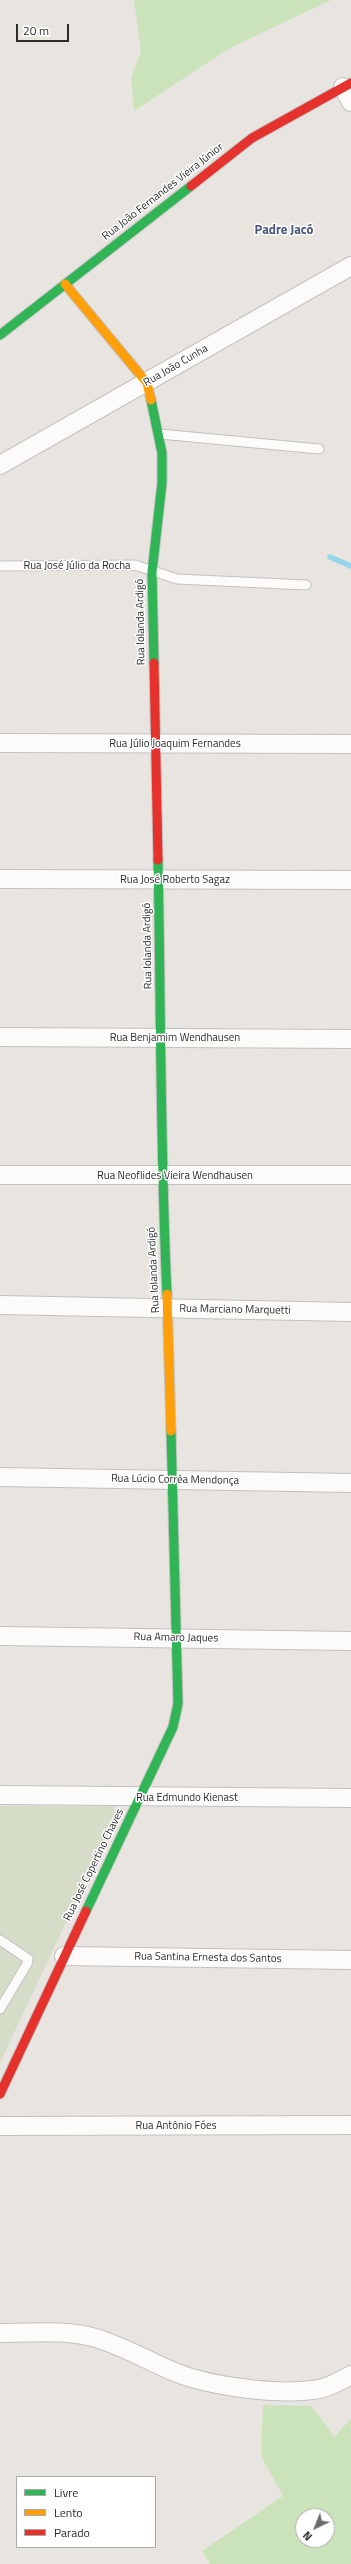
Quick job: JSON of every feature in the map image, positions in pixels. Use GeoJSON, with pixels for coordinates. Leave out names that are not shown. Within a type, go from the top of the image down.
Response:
{"type":"FeatureCollection","features":[{"type":"Feature","properties":{"kind":"street","name":"Rua João Fernandes Vieira Júnior"},"geometry":{"type":"LineString","coordinates":[[0,335],[252,138],[348,91]]}},
{"type":"Feature","properties":{"kind":"street","name":"Rua João Cunha"},"geometry":{"type":"LineString","coordinates":[[0,465],[351,266]]}},
{"type":"Feature","properties":{"kind":"street","name":"Rua Iolanda Ardigó"},"geometry":{"type":"LineString","coordinates":[[65,284],[146,383],[160,434],[162,483],[152,572],[162,1039],[161,1176],[168,1308],[176,1639]]}},
{"type":"Feature","properties":{"kind":"street","name":"Rua Júlio Joaquim Fernandes"},"geometry":{"type":"LineString","coordinates":[[0,743],[351,744]]}},
{"type":"Feature","properties":{"kind":"street","name":"Rua José Roberto Sagaz"},"geometry":{"type":"LineString","coordinates":[[0,879],[351,880]]}},
{"type":"Feature","properties":{"kind":"street","name":"Rua Benjamim Wendhausen"},"geometry":{"type":"LineString","coordinates":[[0,1036],[162,1039],[351,1039]]}},
{"type":"Feature","properties":{"kind":"street","name":"Rua Neoflides Vieira Wendhausen"},"geometry":{"type":"LineString","coordinates":[[0,1175],[351,1175]]}},
{"type":"Feature","properties":{"kind":"street","name":"Rua Marciano Marquetti"},"geometry":{"type":"LineString","coordinates":[[0,1305],[351,1312]]}},
{"type":"Feature","properties":{"kind":"street","name":"Rua Lúcio Corrêa Mendonça"},"geometry":{"type":"LineString","coordinates":[[0,1477],[351,1483]]}},
{"type":"Feature","properties":{"kind":"street","name":"Rua Amaro Jaques"},"geometry":{"type":"LineString","coordinates":[[0,1636],[351,1641]]}},
{"type":"Feature","properties":{"kind":"street","name":"Rua José Copertino Chaves"},"geometry":{"type":"LineString","coordinates":[[0,2094],[140,1798],[177,1715],[176,1639]]}},
{"type":"Feature","properties":{"kind":"street","name":"Rua Edmundo Kienast"},"geometry":{"type":"LineString","coordinates":[[0,1795],[140,1798],[351,1798]]}},
{"type":"Feature","properties":{"kind":"street","name":"Rua Santina Ernesta dos Santos"},"geometry":{"type":"LineString","coordinates":[[64,1956],[351,1960]]}},
{"type":"Feature","properties":{"kind":"street","name":"Rua Antônio Fóes"},"geometry":{"type":"LineString","coordinates":[[0,2126],[351,2125]]}},
{"type":"Feature","properties":{"kind":"street"},"geometry":{"type":"LineString","coordinates":[[0,2333],[57,2333],[95,2338],[124,2348],[178,2374],[213,2383],[248,2388],[312,2390],[330,2386],[351,2376]]}},
{"type":"Feature","properties":{"kind":"lane"},"geometry":{"type":"LineString","coordinates":[[160,434],[319,449]]}},
{"type":"Feature","properties":{"kind":"lane","name":"Rua José Júlio da Rocha"},"geometry":{"type":"LineString","coordinates":[[0,566],[135,565],[152,572],[177,579],[306,585]]}},
{"type":"Feature","properties":{"kind":"lane"},"geometry":{"type":"LineString","coordinates":[[0,1940],[28,1959],[27,1964],[0,2009]]}},
{"type":"Feature","properties":{"kind":"green space"},"geometry":{"type":"Polygon","coordinates":[[[134,0],[331,0],[230,48],[134,111],[131,77],[141,52],[134,0]]]}},
{"type":"Feature","properties":{"kind":"green space"},"geometry":{"type":"Polygon","coordinates":[[[0,1806],[114,1806],[116,1816],[0,2063],[0,1806]]]}},
{"type":"Feature","properties":{"kind":"green space"},"geometry":{"type":"Polygon","coordinates":[[[263,2405],[312,2406],[334,2437],[351,2419],[351,2564],[210,2564],[202,2551],[283,2496],[261,2456],[263,2405]]]}},
{"type":"Feature","properties":{"kind":"waterway"},"geometry":{"type":"LineString","coordinates":[[330,557],[351,566]]}},
{"type":"Feature","properties":{"kind":"traffic: fast"},"geometry":{"type":"LineString","coordinates":[[0,335],[191,186]]}},
{"type":"Feature","properties":{"kind":"traffic: fast"},"geometry":{"type":"LineString","coordinates":[[151,400],[162,453],[162,483],[152,572],[154,663]]}},
{"type":"Feature","properties":{"kind":"traffic: fast"},"geometry":{"type":"LineString","coordinates":[[158,860],[162,1131],[167,1294]]}},
{"type":"Feature","properties":{"kind":"traffic: fast"},"geometry":{"type":"LineString","coordinates":[[86,1911],[173,1727],[178,1704],[171,1431]]}},
{"type":"Feature","properties":{"kind":"traffic: slow"},"geometry":{"type":"LineString","coordinates":[[65,284],[147,383],[151,400]]}},
{"type":"Feature","properties":{"kind":"traffic: slow"},"geometry":{"type":"LineString","coordinates":[[167,1294],[171,1431]]}},
{"type":"Feature","properties":{"kind":"traffic: jam"},"geometry":{"type":"LineString","coordinates":[[191,186],[252,138],[351,83]]}},
{"type":"Feature","properties":{"kind":"traffic: jam"},"geometry":{"type":"LineString","coordinates":[[154,663],[158,860]]}},
{"type":"Feature","properties":{"kind":"traffic: jam"},"geometry":{"type":"LineString","coordinates":[[0,2094],[86,1911]]}},
{"type":"Feature","properties":{"kind":"district","name":"Padre Jacó"},"geometry":{"type":"Point","coordinates":[284,231]}}]}
